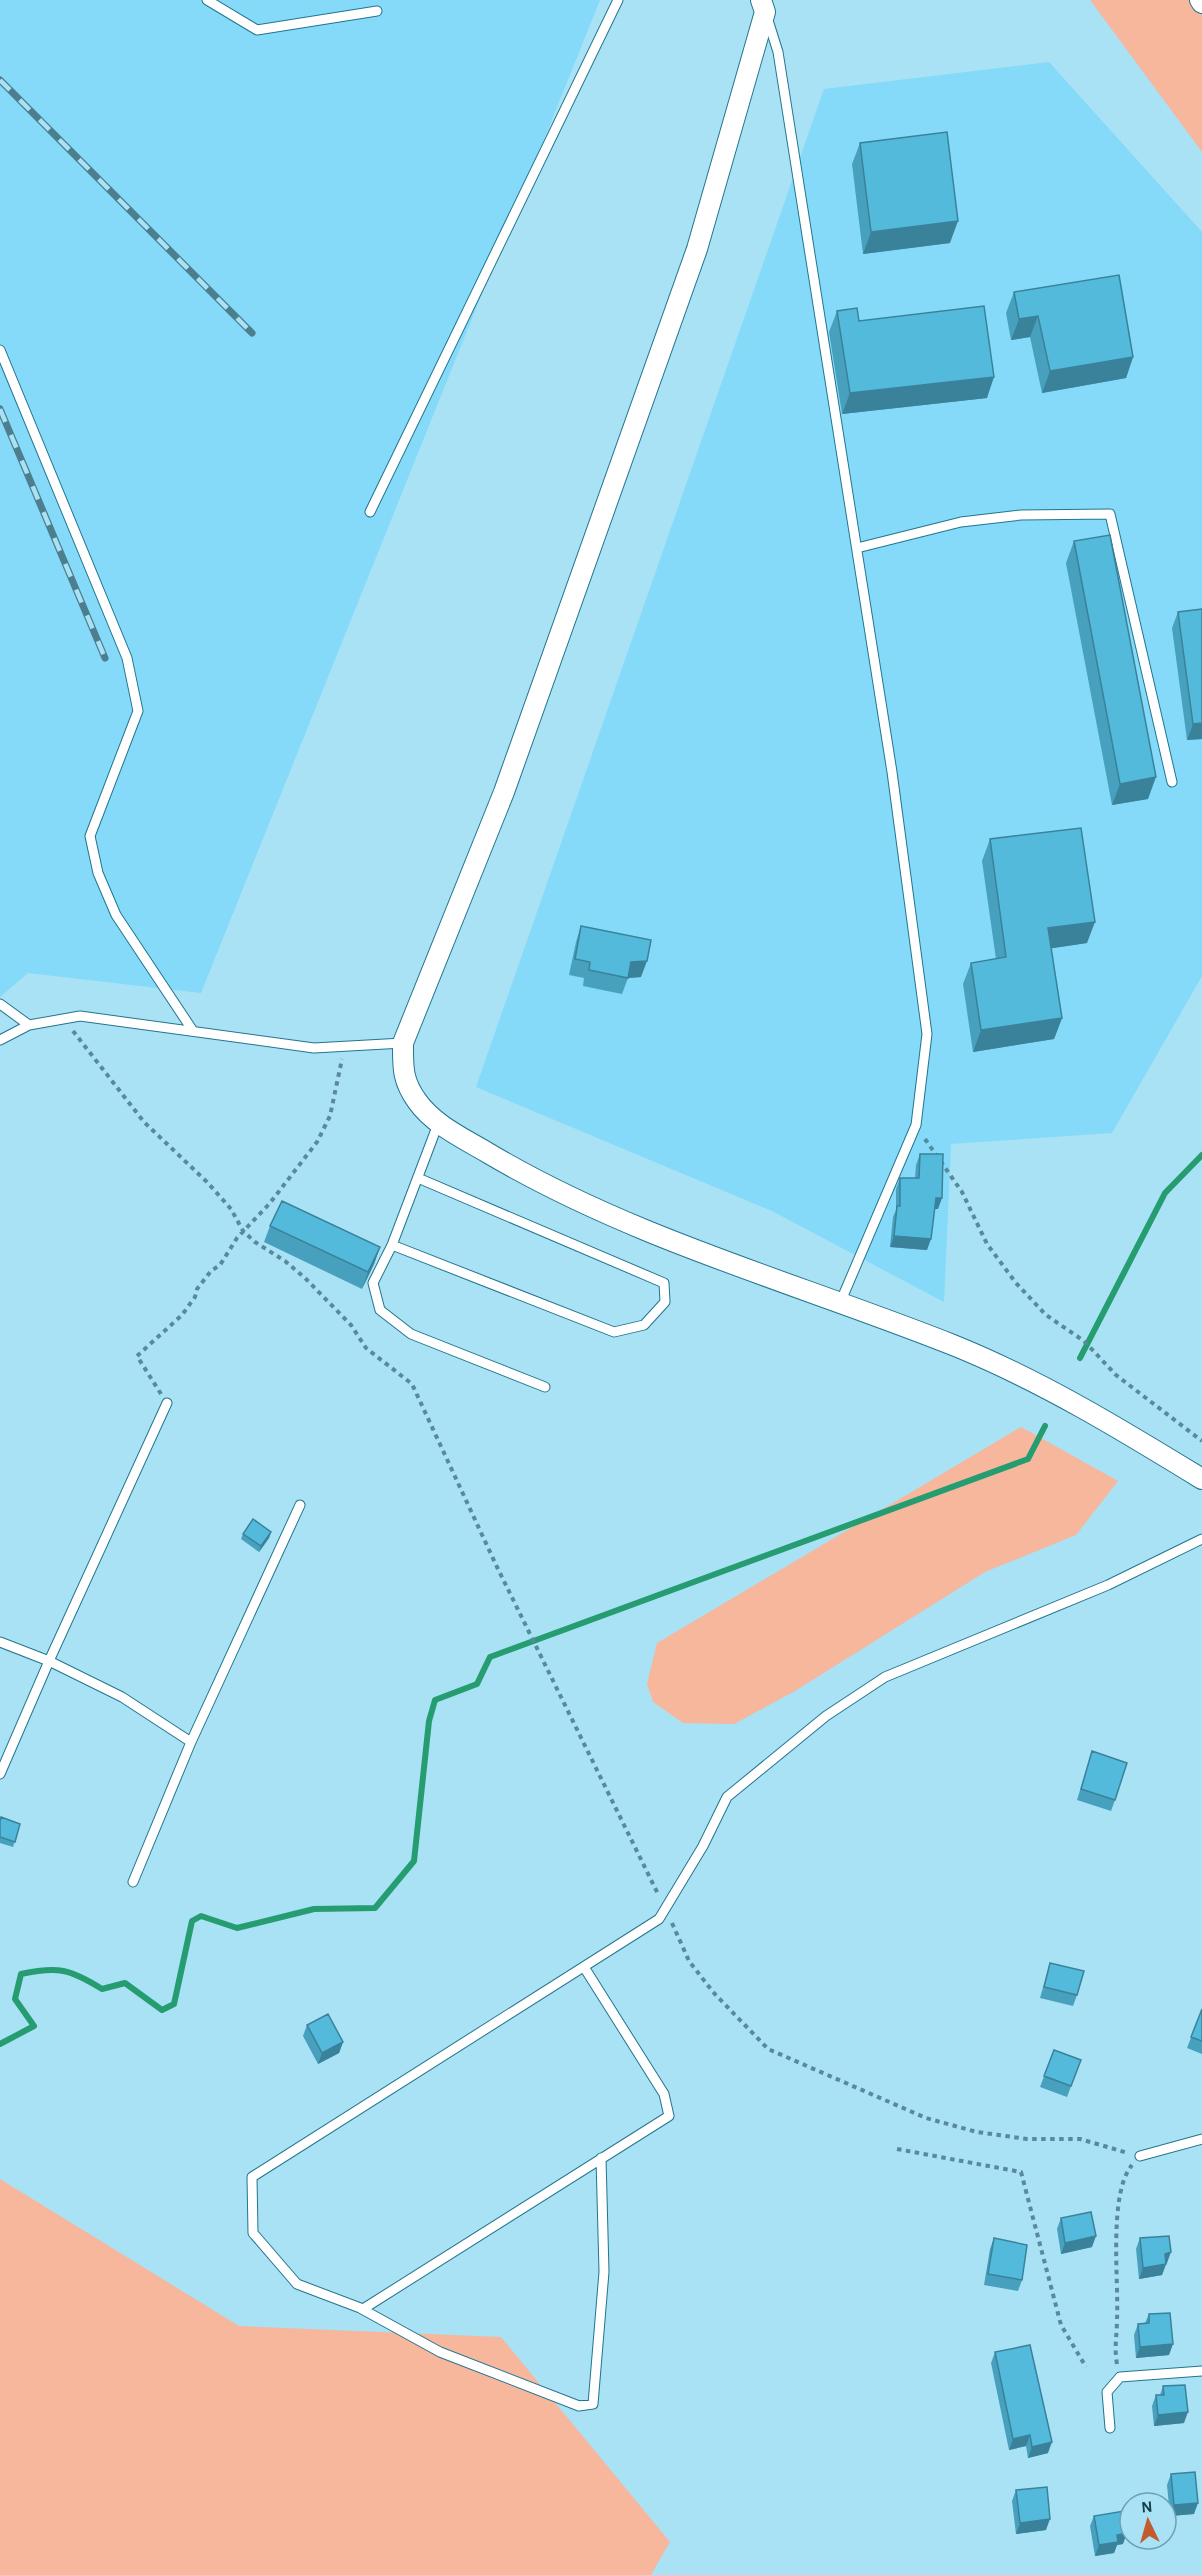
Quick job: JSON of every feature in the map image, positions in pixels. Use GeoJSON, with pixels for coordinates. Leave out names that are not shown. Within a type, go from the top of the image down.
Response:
{"type":"FeatureCollection","features":[{"type":"Feature","properties":{"kind":"street"},"geometry":{"type":"LineString","coordinates":[[763,6],[693,261],[504,792],[403,1043],[403,1076],[417,1101],[438,1124],[542,1185],[724,1262],[955,1346],[1058,1395],[1202,1479]]}},
{"type":"Feature","properties":{"kind":"lane"},"geometry":{"type":"LineString","coordinates":[[207,0],[257,30],[377,11]]}},
{"type":"Feature","properties":{"kind":"lane"},"geometry":{"type":"LineString","coordinates":[[370,512],[618,0]]}},
{"type":"Feature","properties":{"kind":"lane"},"geometry":{"type":"LineString","coordinates":[[763,6],[778,52],[892,771],[927,1034],[916,1125],[840,1304]]}},
{"type":"Feature","properties":{"kind":"lane"},"geometry":{"type":"LineString","coordinates":[[0,350],[127,658],[138,711],[90,836],[98,873],[116,915],[193,1031]]}},
{"type":"Feature","properties":{"kind":"lane"},"geometry":{"type":"LineString","coordinates":[[857,548],[961,522],[1021,515],[1110,514],[1172,782]]}},
{"type":"Feature","properties":{"kind":"lane"},"geometry":{"type":"LineString","coordinates":[[0,1004],[29,1025]]}},
{"type":"Feature","properties":{"kind":"lane"},"geometry":{"type":"LineString","coordinates":[[0,1040],[29,1025],[80,1016],[314,1048],[403,1043]]}},
{"type":"Feature","properties":{"kind":"lane"},"geometry":{"type":"LineString","coordinates":[[438,1124],[392,1245],[373,1283],[380,1310],[411,1334],[545,1387]]}},
{"type":"Feature","properties":{"kind":"lane"},"geometry":{"type":"LineString","coordinates":[[392,1245],[615,1332],[644,1325],[665,1302],[664,1283],[418,1178]]}},
{"type":"Feature","properties":{"kind":"lane"},"geometry":{"type":"LineString","coordinates":[[0,1774],[167,1403]]}},
{"type":"Feature","properties":{"kind":"lane"},"geometry":{"type":"LineString","coordinates":[[133,1882],[191,1742],[300,1505]]}},
{"type":"Feature","properties":{"kind":"lane"},"geometry":{"type":"LineString","coordinates":[[584,1967],[664,2094],[669,2116],[363,2309],[297,2284],[253,2233],[252,2177],[584,1967],[644,1930],[666,1910],[728,1797],[826,1716],[885,1677],[1108,1585],[1202,1539]]}},
{"type":"Feature","properties":{"kind":"lane"},"geometry":{"type":"LineString","coordinates":[[0,1642],[49,1661],[122,1697],[191,1742]]}},
{"type":"Feature","properties":{"kind":"lane"},"geometry":{"type":"LineString","coordinates":[[1140,2156],[1202,2139]]}},
{"type":"Feature","properties":{"kind":"lane"},"geometry":{"type":"LineString","coordinates":[[354,2305],[440,2352],[579,2406],[593,2404],[604,2272],[601,2158]]}},
{"type":"Feature","properties":{"kind":"lane"},"geometry":{"type":"LineString","coordinates":[[1110,2427],[1107,2392],[1120,2377],[1202,2371]]}},
{"type":"Feature","properties":{"kind":"path"},"geometry":{"type":"LineString","coordinates":[[64,1019],[144,1122],[207,1182],[231,1209],[243,1231],[305,1278],[351,1326],[366,1348],[412,1384],[502,1578],[695,1969],[735,2019],[768,2049],[926,2118],[977,2132],[1028,2139],[1080,2139],[1140,2156],[1129,2168],[1115,2228],[1118,2319],[1114,2350],[1120,2377]]}},
{"type":"Feature","properties":{"kind":"path"},"geometry":{"type":"LineString","coordinates":[[167,1403],[136,1356],[182,1315],[195,1297],[197,1289],[220,1265],[243,1231],[270,1203],[317,1142],[330,1116],[345,1046]]}},
{"type":"Feature","properties":{"kind":"path"},"geometry":{"type":"LineString","coordinates":[[916,1125],[962,1192],[987,1244],[1016,1283],[1046,1315],[1083,1341],[1116,1375],[1202,1441]]}},
{"type":"Feature","properties":{"kind":"path"},"geometry":{"type":"LineString","coordinates":[[897,2149],[1021,2172],[1061,2325],[1086,2367]]}},
{"type":"Feature","properties":{"kind":"shaded area"},"geometry":{"type":"Polygon","coordinates":[[[0,0],[600,0],[201,993],[28,973],[0,997],[0,0]]]}},
{"type":"Feature","properties":{"kind":"shaded area"},"geometry":{"type":"Polygon","coordinates":[[[1090,0],[1202,0],[1202,152],[1090,0]]]}},
{"type":"Feature","properties":{"kind":"shaded area"},"geometry":{"type":"Polygon","coordinates":[[[1049,62],[1202,232],[1202,976],[1112,1133],[951,1144],[944,1302],[772,1211],[476,1087],[824,89],[1049,62]]]}},
{"type":"Feature","properties":{"kind":"shaded area"},"geometry":{"type":"Polygon","coordinates":[[[1021,1427],[1118,1481],[1076,1535],[985,1572],[795,1691],[734,1724],[683,1723],[653,1702],[647,1684],[657,1643],[1021,1427]]]}},
{"type":"Feature","properties":{"kind":"shaded area"},"geometry":{"type":"Polygon","coordinates":[[[0,2179],[239,2326],[501,2337],[670,2542],[651,2575],[0,2575],[0,2179]]]}},
{"type":"Feature","properties":{"kind":"building"},"geometry":{"type":"Polygon","coordinates":[[[947,132],[958,221],[871,232],[860,143],[947,132]]]}},
{"type":"Feature","properties":{"kind":"building"},"geometry":{"type":"Polygon","coordinates":[[[1119,275],[1133,357],[1050,371],[1038,316],[1019,319],[1014,292],[1119,275]]]}},
{"type":"Feature","properties":{"kind":"building"},"geometry":{"type":"Polygon","coordinates":[[[984,306],[994,377],[850,393],[837,311],[857,308],[859,321],[984,306]]]}},
{"type":"Feature","properties":{"kind":"building"},"geometry":{"type":"Polygon","coordinates":[[[1110,535],[1156,777],[1120,784],[1074,541],[1110,535]]]}},
{"type":"Feature","properties":{"kind":"building"},"geometry":{"type":"Polygon","coordinates":[[[1202,609],[1202,723],[1193,724],[1178,612],[1202,609]]]}},
{"type":"Feature","properties":{"kind":"building"},"geometry":{"type":"Polygon","coordinates":[[[1081,828],[1095,922],[1048,928],[1062,1018],[981,1030],[971,963],[1006,957],[990,839],[1081,828]]]}},
{"type":"Feature","properties":{"kind":"building"},"geometry":{"type":"Polygon","coordinates":[[[581,926],[651,940],[647,961],[631,962],[628,978],[589,970],[590,962],[575,959],[581,926]]]}},
{"type":"Feature","properties":{"kind":"building"},"geometry":{"type":"Polygon","coordinates":[[[920,1154],[943,1154],[942,1198],[936,1198],[931,1239],[894,1236],[897,1206],[900,1206],[900,1178],[919,1178],[920,1154]]]}},
{"type":"Feature","properties":{"kind":"building"},"geometry":{"type":"Polygon","coordinates":[[[282,1201],[380,1247],[368,1272],[270,1226],[282,1201]]]}},
{"type":"Feature","properties":{"kind":"building"},"geometry":{"type":"Polygon","coordinates":[[[253,1519],[271,1532],[261,1546],[243,1534],[253,1519]]]}},
{"type":"Feature","properties":{"kind":"building"},"geometry":{"type":"Polygon","coordinates":[[[1092,1751],[1127,1763],[1115,1800],[1081,1789],[1092,1751]]]}},
{"type":"Feature","properties":{"kind":"building"},"geometry":{"type":"Polygon","coordinates":[[[1,1817],[20,1824],[15,1842],[0,1837],[1,1817]]]}},
{"type":"Feature","properties":{"kind":"building"},"geometry":{"type":"Polygon","coordinates":[[[1050,1963],[1084,1971],[1077,1995],[1044,1987],[1050,1963]]]}},
{"type":"Feature","properties":{"kind":"building"},"geometry":{"type":"Polygon","coordinates":[[[1202,2009],[1202,2041],[1191,2037],[1202,2009]]]}},
{"type":"Feature","properties":{"kind":"building"},"geometry":{"type":"Polygon","coordinates":[[[328,2014],[343,2042],[322,2053],[307,2025],[328,2014]]]}},
{"type":"Feature","properties":{"kind":"building"},"geometry":{"type":"Polygon","coordinates":[[[1054,2050],[1081,2060],[1071,2086],[1044,2076],[1054,2050]]]}},
{"type":"Feature","properties":{"kind":"building"},"geometry":{"type":"Polygon","coordinates":[[[1091,2212],[1096,2236],[1065,2243],[1061,2218],[1091,2212]]]}},
{"type":"Feature","properties":{"kind":"building"},"geometry":{"type":"Polygon","coordinates":[[[1169,2236],[1171,2252],[1165,2254],[1166,2264],[1143,2268],[1140,2238],[1169,2236]]]}},
{"type":"Feature","properties":{"kind":"building"},"geometry":{"type":"Polygon","coordinates":[[[994,2238],[1027,2245],[1022,2280],[988,2274],[994,2238]]]}},
{"type":"Feature","properties":{"kind":"building"},"geometry":{"type":"Polygon","coordinates":[[[1170,2313],[1173,2344],[1140,2347],[1138,2324],[1149,2323],[1149,2314],[1170,2313]]]}},
{"type":"Feature","properties":{"kind":"building"},"geometry":{"type":"Polygon","coordinates":[[[1030,2345],[1052,2442],[1032,2447],[1030,2435],[1013,2439],[995,2352],[1030,2345]]]}},
{"type":"Feature","properties":{"kind":"building"},"geometry":{"type":"Polygon","coordinates":[[[1185,2385],[1188,2412],[1158,2415],[1156,2395],[1164,2395],[1163,2386],[1185,2385]]]}},
{"type":"Feature","properties":{"kind":"building"},"geometry":{"type":"Polygon","coordinates":[[[1195,2472],[1198,2503],[1178,2505],[1178,2491],[1173,2491],[1171,2474],[1195,2472]]]}},
{"type":"Feature","properties":{"kind":"building"},"geometry":{"type":"Polygon","coordinates":[[[1047,2487],[1050,2519],[1020,2523],[1016,2490],[1047,2487]]]}},
{"type":"Feature","properties":{"kind":"building"},"geometry":{"type":"Polygon","coordinates":[[[1118,2512],[1118,2542],[1099,2545],[1094,2516],[1118,2512]]]}},
{"type":"Feature","properties":{"kind":"waterway"},"geometry":{"type":"LineString","coordinates":[[1080,1358],[1165,1193],[1202,1155]]}},
{"type":"Feature","properties":{"kind":"waterway"},"geometry":{"type":"LineString","coordinates":[[0,2044],[34,2026],[15,1999],[21,1974],[45,1970],[63,1971],[81,1977],[102,1989],[125,1983],[162,2010],[174,2004],[192,1921],[201,1916],[237,1928],[314,1909],[375,1908],[414,1861],[429,1721],[435,1700],[477,1684],[490,1657],[1028,1459],[1045,1426]]}},
{"type":"Feature","properties":{"kind":"railway"},"geometry":{"type":"LineString","coordinates":[[0,80],[252,333]]}},
{"type":"Feature","properties":{"kind":"railway"},"geometry":{"type":"LineString","coordinates":[[0,409],[105,658]]}}]}
